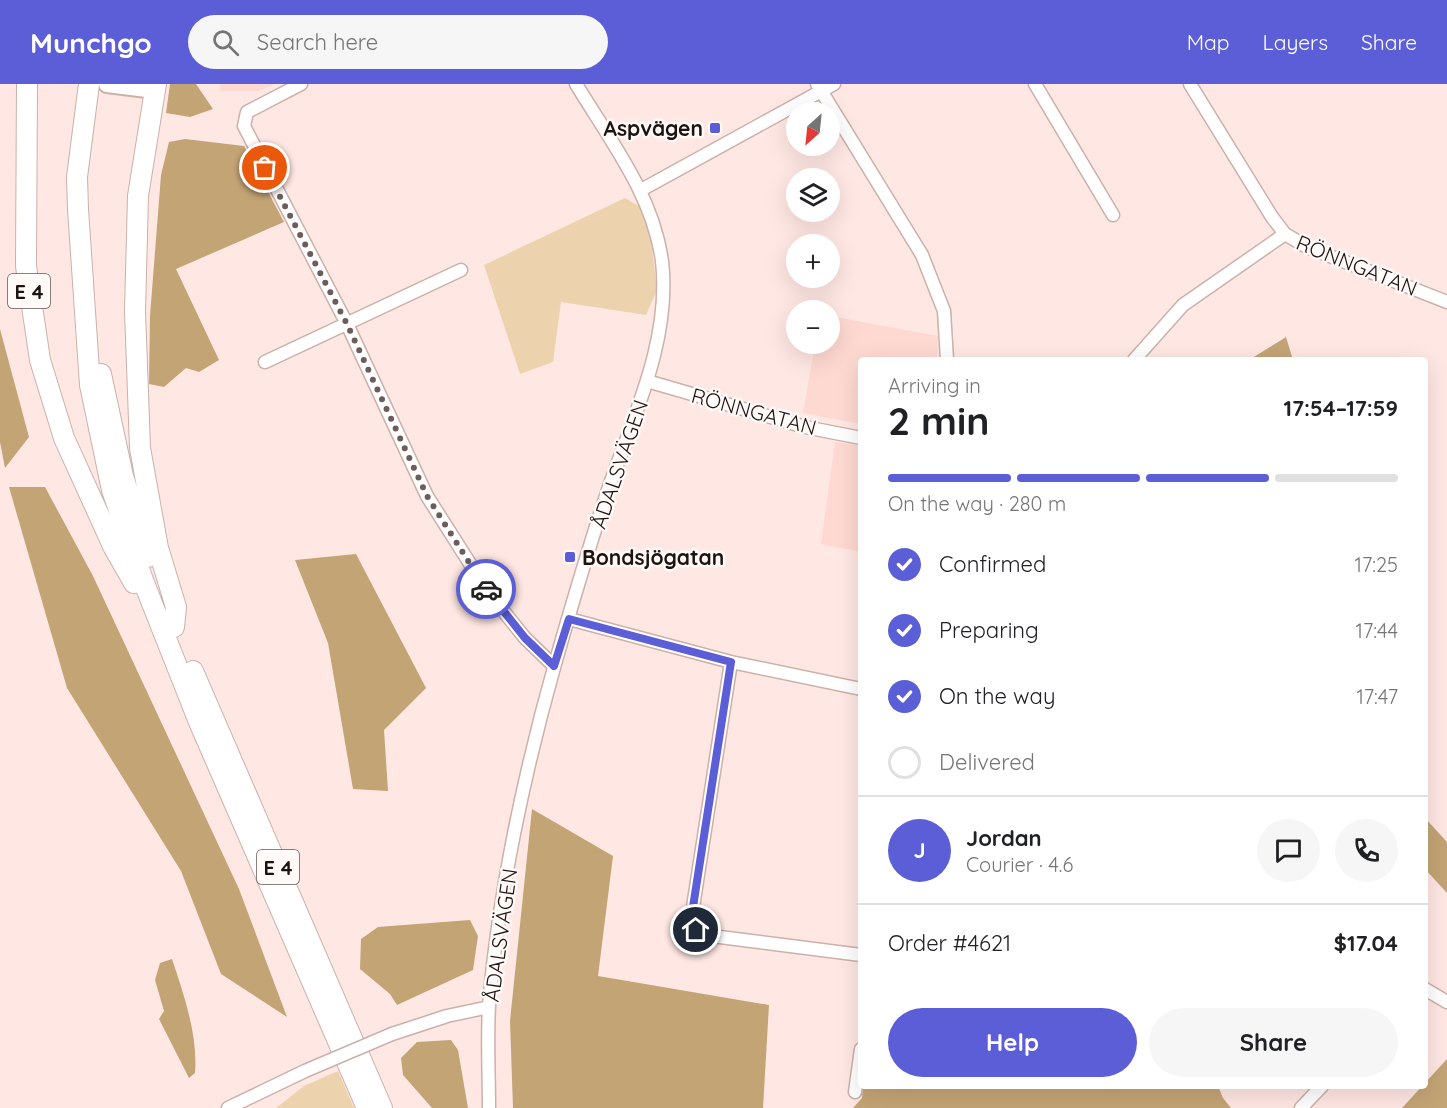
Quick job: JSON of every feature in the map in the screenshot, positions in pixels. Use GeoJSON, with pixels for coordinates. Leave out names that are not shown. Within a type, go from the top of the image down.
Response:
{"type":"FeatureCollection","features":[{"type":"Feature","properties":{"kind":"highway","name":"E 4"},"geometry":{"type":"LineString","coordinates":[[27,84],[26,266],[40,360],[60,427],[86,489],[133,582],[154,605]]}},
{"type":"Feature","properties":{"kind":"highway","name":"E 4"},"geometry":{"type":"LineString","coordinates":[[89,84],[77,177],[83,295],[90,385],[102,449],[121,519],[199,722],[367,1108]]}},
{"type":"Feature","properties":{"kind":"highway","name":"E 4"},"geometry":{"type":"LineString","coordinates":[[150,86],[138,196],[135,311],[140,448],[158,548],[176,607],[174,627]]}},
{"type":"Feature","properties":{"kind":"highway","name":"E 4"},"geometry":{"type":"LineString","coordinates":[[83,295],[123,476],[143,541],[174,627],[382,1108]]}},
{"type":"Feature","properties":{"kind":"main road"},"geometry":{"type":"LineString","coordinates":[[107,84],[150,86]]}},
{"type":"Feature","properties":{"kind":"street"},"geometry":{"type":"LineString","coordinates":[[301,84],[247,112],[244,126],[347,324],[427,496],[488,592],[525,638],[554,666]]}},
{"type":"Feature","properties":{"kind":"street","name":"ÅDALSVÄGEN"},"geometry":{"type":"LineString","coordinates":[[489,1108],[489,1008],[510,862],[554,666],[609,487],[647,381],[660,327],[662,262],[655,224],[641,190],[576,84]]}},
{"type":"Feature","properties":{"kind":"street"},"geometry":{"type":"LineString","coordinates":[[641,190],[819,87],[834,84]]}},
{"type":"Feature","properties":{"kind":"street"},"geometry":{"type":"LineString","coordinates":[[1035,84],[1113,215]]}},
{"type":"Feature","properties":{"kind":"street"},"geometry":{"type":"LineString","coordinates":[[1190,84],[1272,217],[1285,234]]}},
{"type":"Feature","properties":{"kind":"street"},"geometry":{"type":"LineString","coordinates":[[819,87],[922,255],[944,311],[947,357]]}},
{"type":"Feature","properties":{"kind":"street","name":"RÖNNGATAN"},"geometry":{"type":"LineString","coordinates":[[1137,357],[1183,305],[1285,234],[1308,247],[1447,302]]}},
{"type":"Feature","properties":{"kind":"street"},"geometry":{"type":"LineString","coordinates":[[265,362],[461,270]]}},
{"type":"Feature","properties":{"kind":"street","name":"RÖNNGATAN"},"geometry":{"type":"LineString","coordinates":[[647,381],[805,427],[858,437]]}},
{"type":"Feature","properties":{"kind":"street"},"geometry":{"type":"LineString","coordinates":[[569,619],[731,662],[858,688]]}},
{"type":"Feature","properties":{"kind":"street"},"geometry":{"type":"LineString","coordinates":[[731,662],[693,907],[693,924],[703,934],[858,955]]}},
{"type":"Feature","properties":{"kind":"street"},"geometry":{"type":"LineString","coordinates":[[1428,991],[1447,1002]]}},
{"type":"Feature","properties":{"kind":"street"},"geometry":{"type":"LineString","coordinates":[[227,1108],[392,1034],[447,1016],[489,1008]]}},
{"type":"Feature","properties":{"kind":"street"},"geometry":{"type":"LineString","coordinates":[[855,1092],[858,1070]]}},
{"type":"Feature","properties":{"kind":"street"},"geometry":{"type":"LineString","coordinates":[[1301,1108],[1319,1089]]}},
{"type":"Feature","properties":{"kind":"shaded area"},"geometry":{"type":"Polygon","coordinates":[[[170,84],[196,84],[213,109],[190,117],[166,113],[170,84]]]}},
{"type":"Feature","properties":{"kind":"shaded area"},"geometry":{"type":"Polygon","coordinates":[[[220,84],[275,84],[259,91],[220,91],[220,84]]]}},
{"type":"Feature","properties":{"kind":"shaded area"},"geometry":{"type":"Polygon","coordinates":[[[185,139],[244,146],[284,222],[176,269],[219,360],[199,372],[186,368],[164,387],[149,384],[150,316],[161,175],[169,142],[185,139]]]}},
{"type":"Feature","properties":{"kind":"shaded area"},"geometry":{"type":"Polygon","coordinates":[[[625,198],[642,208],[650,232],[657,290],[646,315],[561,302],[553,362],[520,374],[484,265],[625,198]]]}},
{"type":"Feature","properties":{"kind":"shaded area"},"geometry":{"type":"Polygon","coordinates":[[[840,318],[938,336],[937,357],[858,357],[858,423],[803,413],[813,354],[840,354],[840,318]]]}},
{"type":"Feature","properties":{"kind":"shaded area"},"geometry":{"type":"Polygon","coordinates":[[[0,329],[29,437],[5,468],[0,442],[0,329]]]}},
{"type":"Feature","properties":{"kind":"shaded area"},"geometry":{"type":"Polygon","coordinates":[[[1286,337],[1292,357],[1254,357],[1286,337]]]}},
{"type":"Feature","properties":{"kind":"shaded area"},"geometry":{"type":"Polygon","coordinates":[[[835,442],[858,446],[858,551],[821,544],[835,442]]]}},
{"type":"Feature","properties":{"kind":"shaded area"},"geometry":{"type":"Polygon","coordinates":[[[9,487],[45,487],[93,576],[239,889],[287,1017],[221,974],[181,871],[67,688],[9,487]]]}},
{"type":"Feature","properties":{"kind":"shaded area"},"geometry":{"type":"Polygon","coordinates":[[[356,554],[426,688],[384,730],[388,791],[353,789],[328,643],[295,560],[356,554]]]}},
{"type":"Feature","properties":{"kind":"shaded area"},"geometry":{"type":"Polygon","coordinates":[[[532,809],[613,856],[598,976],[769,1005],[763,1108],[513,1108],[510,1021],[532,809]]]}},
{"type":"Feature","properties":{"kind":"shaded area"},"geometry":{"type":"Polygon","coordinates":[[[1428,821],[1447,842],[1447,893],[1428,872],[1428,821]]]}},
{"type":"Feature","properties":{"kind":"shaded area"},"geometry":{"type":"Polygon","coordinates":[[[470,920],[478,936],[473,970],[397,1005],[390,994],[360,969],[361,939],[378,927],[470,920]]]}},
{"type":"Feature","properties":{"kind":"shaded area"},"geometry":{"type":"Polygon","coordinates":[[[172,959],[189,1015],[194,1044],[195,1073],[189,1078],[159,1019],[164,1011],[155,980],[160,963],[172,959]]]}},
{"type":"Feature","properties":{"kind":"shaded area"},"geometry":{"type":"Polygon","coordinates":[[[451,1040],[458,1050],[468,1108],[432,1108],[403,1075],[401,1058],[417,1042],[451,1040]]]}},
{"type":"Feature","properties":{"kind":"shaded area"},"geometry":{"type":"Polygon","coordinates":[[[1447,1059],[1447,1108],[1402,1108],[1419,1089],[1428,1089],[1428,1080],[1447,1059]]]}},
{"type":"Feature","properties":{"kind":"shaded area"},"geometry":{"type":"Polygon","coordinates":[[[338,1071],[354,1108],[276,1108],[304,1086],[338,1071]]]}},
{"type":"Feature","properties":{"kind":"shaded area"},"geometry":{"type":"Polygon","coordinates":[[[863,1089],[1219,1089],[1231,1108],[853,1108],[862,1098],[863,1089]]]}},
{"type":"Feature","properties":{"kind":"way so far"},"geometry":{"type":"LineString","coordinates":[[265,168],[347,324],[427,496],[486,589]]}},
{"type":"Feature","properties":{"kind":"place","name":"Aspvägen"},"geometry":{"type":"Point","coordinates":[715,128]}},
{"type":"Feature","properties":{"kind":"place","name":"Bondsjögatan"},"geometry":{"type":"Point","coordinates":[570,557]}},
{"type":"Feature","properties":{"kind":"route"},"geometry":{"type":"LineString","coordinates":[[486,589],[525,638],[554,666],[569,619],[648,642],[731,662],[693,907],[692,917],[696,930]]}}]}
